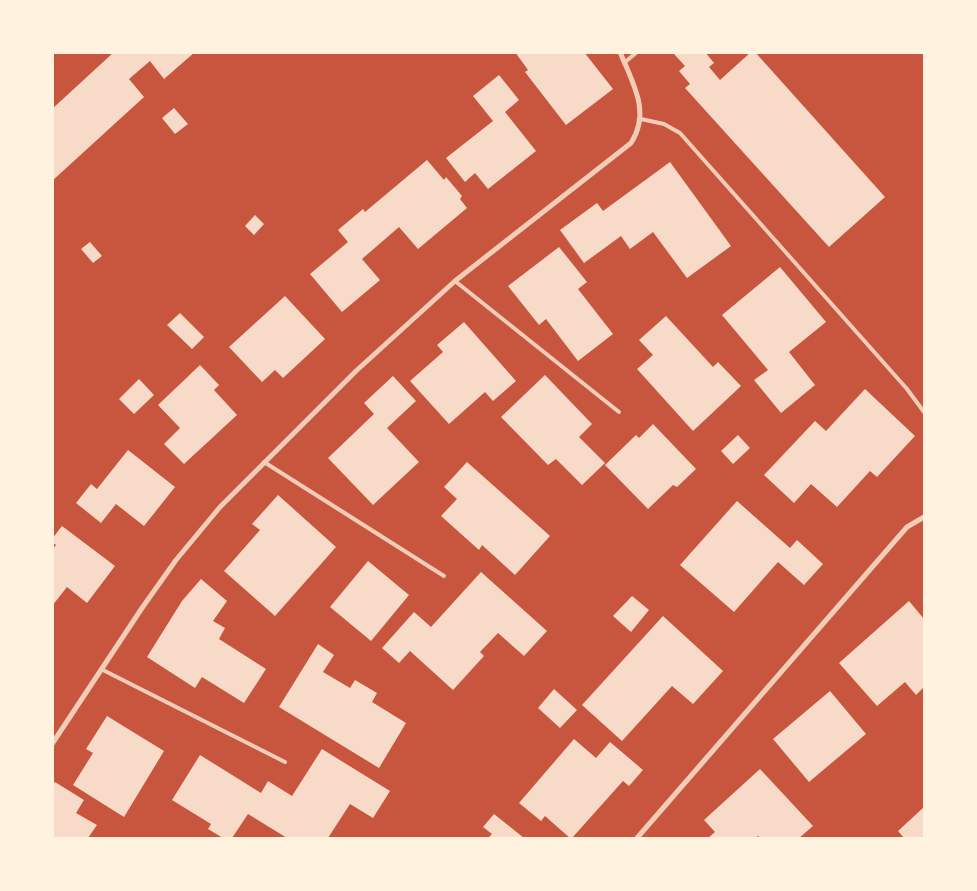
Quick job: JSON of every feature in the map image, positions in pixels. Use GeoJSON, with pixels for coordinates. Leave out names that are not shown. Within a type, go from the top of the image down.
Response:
{"type":"FeatureCollection","features":[{"type":"Feature","properties":{"kind":"street"},"geometry":{"type":"LineString","coordinates":[[52,744],[176,560],[220,507],[356,371],[455,281],[631,143],[638,132],[641,119],[640,104],[620,52]]}},
{"type":"Feature","properties":{"kind":"street"},"geometry":{"type":"LineString","coordinates":[[636,838],[907,527],[924,517]]}},
{"type":"Feature","properties":{"kind":"lane"},"geometry":{"type":"LineString","coordinates":[[624,63],[636,52]]}},
{"type":"Feature","properties":{"kind":"lane"},"geometry":{"type":"LineString","coordinates":[[641,119],[664,124],[680,133],[907,389],[924,412]]}},
{"type":"Feature","properties":{"kind":"lane"},"geometry":{"type":"LineString","coordinates":[[455,281],[619,412]]}},
{"type":"Feature","properties":{"kind":"lane"},"geometry":{"type":"LineString","coordinates":[[264,462],[444,576]]}},
{"type":"Feature","properties":{"kind":"lane"},"geometry":{"type":"LineString","coordinates":[[101,669],[284,762]]}},
{"type":"Feature","properties":{"kind":"building"},"geometry":{"type":"Polygon","coordinates":[[[114,52],[195,52],[164,79],[150,61],[129,79],[144,97],[52,181],[52,109],[114,52]]]}},
{"type":"Feature","properties":{"kind":"building"},"geometry":{"type":"Polygon","coordinates":[[[515,52],[584,52],[613,89],[566,125],[525,72],[528,70],[515,52]]]}},
{"type":"Feature","properties":{"kind":"building"},"geometry":{"type":"Polygon","coordinates":[[[676,52],[705,52],[714,63],[709,67],[720,80],[751,52],[755,52],[885,197],[829,247],[685,88],[690,84],[679,71],[685,66],[674,54],[676,52]]]}},
{"type":"Feature","properties":{"kind":"building"},"geometry":{"type":"Polygon","coordinates":[[[499,75],[519,100],[505,112],[536,151],[488,189],[475,173],[465,182],[446,158],[493,121],[473,96],[499,75]]]}},
{"type":"Feature","properties":{"kind":"building"},"geometry":{"type":"Polygon","coordinates":[[[174,108],[188,124],[175,134],[162,118],[174,108]]]}},
{"type":"Feature","properties":{"kind":"building"},"geometry":{"type":"Polygon","coordinates":[[[427,160],[444,180],[446,177],[462,196],[460,199],[467,208],[418,249],[399,227],[362,259],[380,280],[342,312],[310,274],[348,242],[338,230],[363,209],[365,212],[427,160]]]}},
{"type":"Feature","properties":{"kind":"building"},"geometry":{"type":"Polygon","coordinates":[[[670,162],[731,246],[687,278],[653,232],[630,249],[621,236],[584,263],[560,230],[597,203],[603,211],[670,162]]]}},
{"type":"Feature","properties":{"kind":"building"},"geometry":{"type":"Polygon","coordinates":[[[255,215],[264,224],[254,235],[245,226],[255,215]]]}},
{"type":"Feature","properties":{"kind":"building"},"geometry":{"type":"Polygon","coordinates":[[[90,242],[102,256],[93,263],[81,249],[90,242]]]}},
{"type":"Feature","properties":{"kind":"building"},"geometry":{"type":"Polygon","coordinates":[[[559,247],[587,282],[578,289],[613,334],[578,361],[546,319],[539,325],[508,286],[559,247]]]}},
{"type":"Feature","properties":{"kind":"building"},"geometry":{"type":"Polygon","coordinates":[[[780,267],[826,322],[789,352],[815,385],[781,413],[754,380],[768,370],[722,315],[780,267]]]}},
{"type":"Feature","properties":{"kind":"building"},"geometry":{"type":"Polygon","coordinates":[[[285,296],[325,339],[283,378],[275,370],[262,382],[229,347],[285,296]]]}},
{"type":"Feature","properties":{"kind":"building"},"geometry":{"type":"Polygon","coordinates":[[[180,313],[204,337],[192,349],[167,325],[180,313]]]}},
{"type":"Feature","properties":{"kind":"building"},"geometry":{"type":"Polygon","coordinates":[[[666,316],[713,367],[718,362],[741,386],[693,431],[637,369],[653,355],[639,340],[666,316]]]}},
{"type":"Feature","properties":{"kind":"building"},"geometry":{"type":"Polygon","coordinates":[[[464,322],[516,381],[493,401],[485,392],[449,424],[410,381],[443,352],[437,345],[464,322]]]}},
{"type":"Feature","properties":{"kind":"building"},"geometry":{"type":"Polygon","coordinates":[[[200,365],[219,385],[214,390],[237,415],[184,464],[164,444],[180,428],[158,405],[200,365]]]}},
{"type":"Feature","properties":{"kind":"building"},"geometry":{"type":"Polygon","coordinates":[[[545,375],[592,424],[579,437],[605,463],[582,485],[556,459],[548,465],[501,417],[545,375]]]}},
{"type":"Feature","properties":{"kind":"building"},"geometry":{"type":"Polygon","coordinates":[[[393,376],[416,401],[387,428],[419,462],[373,505],[328,458],[374,414],[364,403],[393,376]]]}},
{"type":"Feature","properties":{"kind":"building"},"geometry":{"type":"Polygon","coordinates":[[[139,379],[154,395],[134,414],[119,399],[139,379]]]}},
{"type":"Feature","properties":{"kind":"building"},"geometry":{"type":"Polygon","coordinates":[[[865,389],[915,436],[877,477],[870,471],[837,507],[811,484],[794,503],[764,475],[815,421],[826,431],[865,389]]]}},
{"type":"Feature","properties":{"kind":"building"},"geometry":{"type":"Polygon","coordinates":[[[653,424],[696,469],[677,487],[673,485],[648,509],[605,465],[636,435],[639,438],[653,424]]]}},
{"type":"Feature","properties":{"kind":"building"},"geometry":{"type":"Polygon","coordinates":[[[738,435],[750,448],[733,464],[721,451],[738,435]]]}},
{"type":"Feature","properties":{"kind":"building"},"geometry":{"type":"Polygon","coordinates":[[[128,450],[175,487],[144,526],[116,504],[101,523],[76,503],[91,484],[97,489],[128,450]]]}},
{"type":"Feature","properties":{"kind":"building"},"geometry":{"type":"Polygon","coordinates":[[[467,462],[550,536],[515,575],[482,545],[479,550],[441,516],[457,499],[444,487],[467,462]]]}},
{"type":"Feature","properties":{"kind":"building"},"geometry":{"type":"Polygon","coordinates":[[[278,495],[336,547],[275,616],[224,571],[260,530],[252,524],[278,495]]]}},
{"type":"Feature","properties":{"kind":"building"},"geometry":{"type":"Polygon","coordinates":[[[737,501],[790,548],[797,540],[823,564],[804,585],[778,562],[734,612],[680,565],[737,501]]]}},
{"type":"Feature","properties":{"kind":"building"},"geometry":{"type":"Polygon","coordinates":[[[62,526],[115,566],[87,603],[67,587],[52,606],[52,550],[56,545],[52,542],[52,539],[62,526]]]}},
{"type":"Feature","properties":{"kind":"building"},"geometry":{"type":"Polygon","coordinates":[[[368,561],[409,595],[371,641],[330,607],[368,561]]]}},
{"type":"Feature","properties":{"kind":"building"},"geometry":{"type":"Polygon","coordinates":[[[481,572],[547,631],[524,656],[498,633],[480,652],[484,656],[453,690],[410,651],[399,663],[382,648],[414,612],[431,627],[481,572]]]}},
{"type":"Feature","properties":{"kind":"building"},"geometry":{"type":"Polygon","coordinates":[[[201,579],[227,601],[213,621],[225,628],[219,639],[266,669],[244,703],[202,677],[195,688],[147,657],[182,601],[201,579]]]}},
{"type":"Feature","properties":{"kind":"building"},"geometry":{"type":"Polygon","coordinates":[[[632,596],[649,610],[631,632],[613,616],[632,596]]]}},
{"type":"Feature","properties":{"kind":"building"},"geometry":{"type":"Polygon","coordinates":[[[909,601],[924,619],[924,687],[916,695],[905,682],[877,706],[839,663],[909,601]]]}},
{"type":"Feature","properties":{"kind":"building"},"geometry":{"type":"Polygon","coordinates":[[[663,616],[723,671],[693,704],[672,686],[622,741],[582,705],[663,616]]]}},
{"type":"Feature","properties":{"kind":"building"},"geometry":{"type":"Polygon","coordinates":[[[318,644],[334,655],[323,672],[350,688],[355,680],[377,693],[372,702],[406,723],[379,768],[279,707],[318,644]]]}},
{"type":"Feature","properties":{"kind":"building"},"geometry":{"type":"Polygon","coordinates":[[[554,689],[577,710],[560,728],[538,708],[554,689]]]}},
{"type":"Feature","properties":{"kind":"building"},"geometry":{"type":"Polygon","coordinates":[[[830,691],[866,734],[809,782],[773,739],[830,691]]]}},
{"type":"Feature","properties":{"kind":"building"},"geometry":{"type":"Polygon","coordinates":[[[107,716],[164,751],[124,817],[73,785],[93,753],[86,749],[107,716]]]}},
{"type":"Feature","properties":{"kind":"building"},"geometry":{"type":"Polygon","coordinates":[[[574,739],[596,758],[610,742],[643,770],[629,786],[623,781],[570,838],[545,816],[541,821],[519,803],[574,739]]]}},
{"type":"Feature","properties":{"kind":"building"},"geometry":{"type":"Polygon","coordinates":[[[322,749],[390,791],[373,818],[350,804],[328,838],[287,838],[248,814],[232,838],[223,838],[208,829],[211,824],[172,800],[200,755],[261,793],[268,781],[292,796],[322,749]]]}},
{"type":"Feature","properties":{"kind":"building"},"geometry":{"type":"Polygon","coordinates":[[[760,769],[813,826],[799,838],[761,838],[758,836],[756,838],[708,838],[715,832],[704,820],[760,769]]]}},
{"type":"Feature","properties":{"kind":"building"},"geometry":{"type":"Polygon","coordinates":[[[55,782],[84,800],[76,813],[97,825],[88,838],[52,838],[52,786],[55,782]]]}},
{"type":"Feature","properties":{"kind":"building"},"geometry":{"type":"Polygon","coordinates":[[[924,807],[924,838],[904,838],[898,831],[924,807]]]}},
{"type":"Feature","properties":{"kind":"building"},"geometry":{"type":"Polygon","coordinates":[[[494,814],[524,838],[488,838],[492,834],[483,827],[494,814]]]}}]}
